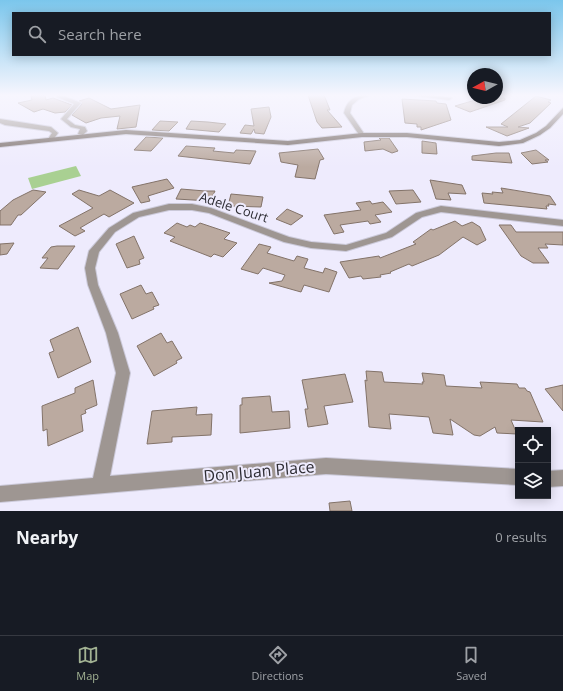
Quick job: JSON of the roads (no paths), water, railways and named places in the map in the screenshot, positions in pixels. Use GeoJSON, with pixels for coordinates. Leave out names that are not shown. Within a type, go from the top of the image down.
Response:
{"type":"FeatureCollection","features":[{"type":"Feature","properties":{"kind":"main road"},"geometry":{"type":"LineString","coordinates":[[0,145],[51,140],[82,135],[126,132],[288,143],[362,135],[407,134],[499,144],[521,142],[548,127],[555,119]]}},
{"type":"Feature","properties":{"kind":"street"},"geometry":{"type":"LineString","coordinates":[[64,119],[82,135]]}},
{"type":"Feature","properties":{"kind":"street"},"geometry":{"type":"LineString","coordinates":[[351,119],[362,135]]}},
{"type":"Feature","properties":{"kind":"street"},"geometry":{"type":"LineString","coordinates":[[0,120],[4,123],[51,129],[54,133],[51,140]]}},
{"type":"Feature","properties":{"kind":"street","name":"Adele Court"},"geometry":{"type":"LineString","coordinates":[[100,485],[123,373],[112,333],[93,285],[90,268],[94,251],[112,230],[136,215],[169,207],[192,207],[211,211],[287,240],[311,245],[346,248],[389,234],[419,215],[441,209],[469,211],[563,223]]}},
{"type":"Feature","properties":{"kind":"street","name":"Don Juan Place"},"geometry":{"type":"LineString","coordinates":[[0,494],[326,466],[515,477]]}},
{"type":"Feature","properties":{"kind":"street"},"geometry":{"type":"LineString","coordinates":[[551,479],[563,478]]}}]}
